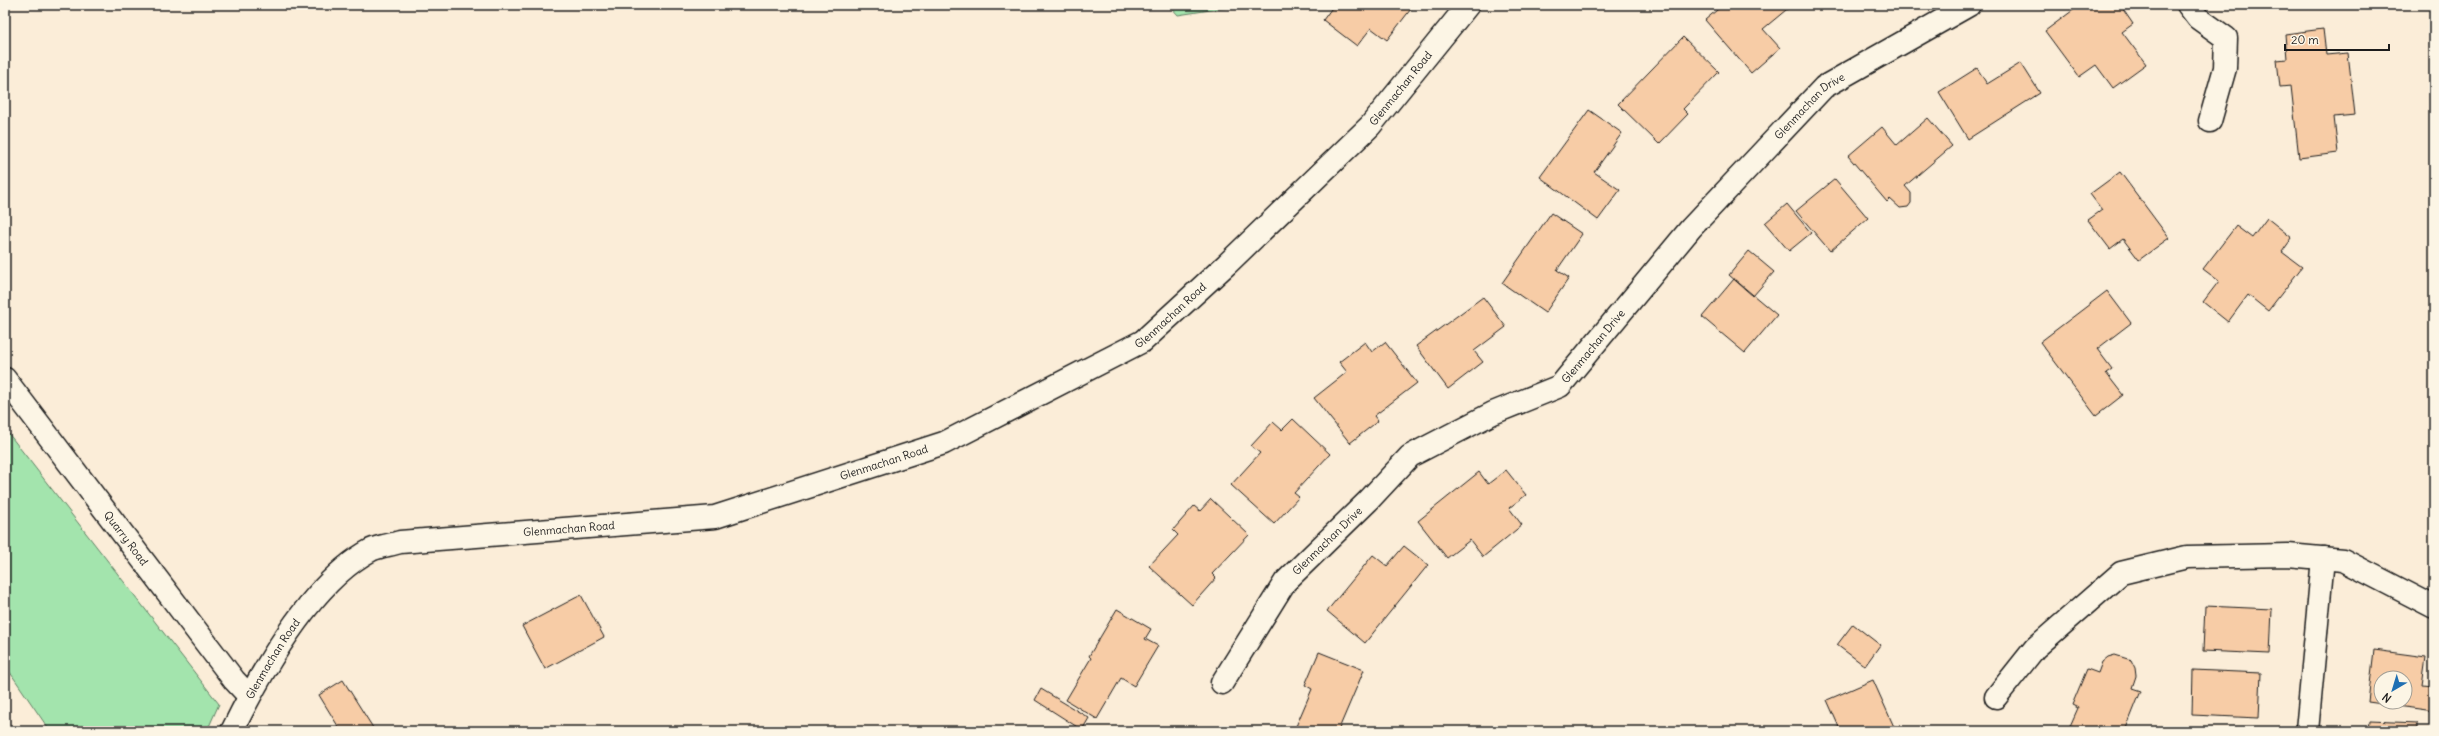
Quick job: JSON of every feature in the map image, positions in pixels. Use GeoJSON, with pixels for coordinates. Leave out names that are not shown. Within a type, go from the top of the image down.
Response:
{"type":"FeatureCollection","features":[{"type":"Feature","properties":{"kind":"street","name":"Glenmachan Road"},"geometry":{"type":"LineString","coordinates":[[232,731],[249,696],[291,628],[331,580],[372,549],[400,542],[716,517],[944,443],[1143,341],[1238,253],[1370,126],[1468,5]]}},
{"type":"Feature","properties":{"kind":"street","name":"Glenmachan Drive"},"geometry":{"type":"LineString","coordinates":[[1222,683],[1286,582],[1368,501],[1410,456],[1493,413],[1560,386],[1691,228],[1824,87],[1969,5]]}},
{"type":"Feature","properties":{"kind":"street"},"geometry":{"type":"LineString","coordinates":[[2188,5],[2198,18],[2226,38],[2225,68],[2210,121]]}},
{"type":"Feature","properties":{"kind":"street","name":"Quarry Road"},"geometry":{"type":"LineString","coordinates":[[5,379],[234,680],[249,696]]}},
{"type":"Feature","properties":{"kind":"street"},"geometry":{"type":"LineString","coordinates":[[1996,697],[2035,648],[2120,573],[2187,557],[2288,555],[2343,560],[2434,607]]}},
{"type":"Feature","properties":{"kind":"street"},"geometry":{"type":"LineString","coordinates":[[2307,731],[2323,558]]}},
{"type":"Feature","properties":{"kind":"green space"},"geometry":{"type":"Polygon","coordinates":[[[1169,5],[1243,5],[1178,15],[1169,5]]]}},
{"type":"Feature","properties":{"kind":"green space"},"geometry":{"type":"Polygon","coordinates":[[[5,429],[219,704],[207,731],[50,731],[5,665],[5,429]]]}},
{"type":"Feature","properties":{"kind":"building"},"geometry":{"type":"Polygon","coordinates":[[[1334,5],[1414,5],[1387,40],[1371,28],[1357,46],[1323,20],[1334,5]]]}},
{"type":"Feature","properties":{"kind":"building"},"geometry":{"type":"Polygon","coordinates":[[[1723,5],[1792,5],[1763,29],[1780,48],[1751,73],[1705,20],[1723,5]]]}},
{"type":"Feature","properties":{"kind":"building"},"geometry":{"type":"Polygon","coordinates":[[[2080,5],[2120,5],[2133,24],[2122,32],[2146,64],[2113,88],[2096,65],[2079,77],[2045,31],[2080,5]]]}},
{"type":"Feature","properties":{"kind":"building"},"geometry":{"type":"Polygon","coordinates":[[[2323,29],[2326,55],[2348,53],[2355,115],[2334,117],[2338,153],[2299,158],[2291,86],[2280,87],[2277,60],[2287,59],[2285,34],[2323,29]]]}},
{"type":"Feature","properties":{"kind":"building"},"geometry":{"type":"Polygon","coordinates":[[[1683,37],[1719,72],[1683,109],[1688,114],[1659,144],[1618,104],[1683,37]]]}},
{"type":"Feature","properties":{"kind":"building"},"geometry":{"type":"Polygon","coordinates":[[[2021,63],[2040,93],[1968,139],[1939,92],[1977,68],[1987,84],[2021,63]]]}},
{"type":"Feature","properties":{"kind":"building"},"geometry":{"type":"Polygon","coordinates":[[[1589,110],[1622,133],[1594,172],[1620,190],[1598,220],[1540,177],[1589,110]]]}},
{"type":"Feature","properties":{"kind":"building"},"geometry":{"type":"Polygon","coordinates":[[[1928,118],[1952,146],[1905,186],[1911,193],[1911,203],[1908,207],[1900,208],[1890,199],[1887,202],[1848,156],[1882,127],[1897,145],[1928,118]]]}},
{"type":"Feature","properties":{"kind":"building"},"geometry":{"type":"Polygon","coordinates":[[[2120,172],[2169,238],[2139,260],[2123,239],[2110,249],[2088,220],[2102,210],[2090,194],[2120,172]]]}},
{"type":"Feature","properties":{"kind":"building"},"geometry":{"type":"Polygon","coordinates":[[[1835,179],[1868,218],[1830,251],[1796,211],[1835,179]]]}},
{"type":"Feature","properties":{"kind":"building"},"geometry":{"type":"Polygon","coordinates":[[[1787,204],[1811,233],[1789,251],[1765,223],[1787,204]]]}},
{"type":"Feature","properties":{"kind":"building"},"geometry":{"type":"Polygon","coordinates":[[[1551,213],[1582,234],[1557,270],[1569,278],[1545,313],[1502,283],[1551,213]]]}},
{"type":"Feature","properties":{"kind":"building"},"geometry":{"type":"Polygon","coordinates":[[[2267,218],[2292,238],[2282,252],[2302,267],[2268,311],[2248,295],[2228,322],[2203,302],[2219,281],[2203,269],[2236,226],[2252,238],[2267,218]]]}},
{"type":"Feature","properties":{"kind":"building"},"geometry":{"type":"Polygon","coordinates":[[[1749,251],[1774,272],[1753,296],[1729,275],[1749,251]]]}},
{"type":"Feature","properties":{"kind":"building"},"geometry":{"type":"Polygon","coordinates":[[[1734,279],[1777,315],[1745,353],[1702,317],[1734,279]]]}},
{"type":"Feature","properties":{"kind":"building"},"geometry":{"type":"Polygon","coordinates":[[[2107,291],[2131,323],[2097,349],[2112,369],[2106,373],[2123,395],[2096,416],[2040,342],[2107,291]]]}},
{"type":"Feature","properties":{"kind":"building"},"geometry":{"type":"Polygon","coordinates":[[[1483,297],[1506,327],[1474,351],[1483,362],[1448,389],[1416,346],[1483,297]]]}},
{"type":"Feature","properties":{"kind":"building"},"geometry":{"type":"Polygon","coordinates":[[[1365,342],[1372,352],[1385,342],[1417,383],[1374,416],[1378,421],[1350,443],[1314,398],[1347,372],[1339,362],[1365,342]]]}},
{"type":"Feature","properties":{"kind":"building"},"geometry":{"type":"Polygon","coordinates":[[[1293,419],[1330,454],[1294,493],[1299,497],[1274,524],[1231,485],[1260,453],[1251,446],[1273,422],[1282,430],[1293,419]]]}},
{"type":"Feature","properties":{"kind":"building"},"geometry":{"type":"Polygon","coordinates":[[[1506,470],[1526,495],[1509,508],[1522,525],[1483,557],[1470,540],[1447,558],[1418,521],[1479,472],[1488,484],[1506,470]]]}},
{"type":"Feature","properties":{"kind":"building"},"geometry":{"type":"Polygon","coordinates":[[[1211,499],[1249,535],[1212,574],[1216,578],[1192,605],[1149,566],[1178,535],[1173,530],[1194,506],[1200,511],[1211,499]]]}},
{"type":"Feature","properties":{"kind":"building"},"geometry":{"type":"Polygon","coordinates":[[[1404,546],[1428,565],[1365,643],[1327,611],[1373,555],[1387,566],[1404,546]]]}},
{"type":"Feature","properties":{"kind":"building"},"geometry":{"type":"Polygon","coordinates":[[[581,595],[604,637],[545,669],[522,626],[581,595]]]}},
{"type":"Feature","properties":{"kind":"building"},"geometry":{"type":"Polygon","coordinates":[[[2205,606],[2272,609],[2270,654],[2203,651],[2205,606]]]}},
{"type":"Feature","properties":{"kind":"building"},"geometry":{"type":"Polygon","coordinates":[[[1117,609],[1151,629],[1145,639],[1158,646],[1134,686],[1121,678],[1097,719],[1066,700],[1091,658],[1089,656],[1117,609]]]}},
{"type":"Feature","properties":{"kind":"building"},"geometry":{"type":"Polygon","coordinates":[[[1853,624],[1880,645],[1865,666],[1837,645],[1853,624]]]}},
{"type":"Feature","properties":{"kind":"building"},"geometry":{"type":"Polygon","coordinates":[[[2374,650],[2426,657],[2422,685],[2434,686],[2434,711],[2413,708],[2413,670],[2373,670],[2373,703],[2368,702],[2374,650]]]}},
{"type":"Feature","properties":{"kind":"building"},"geometry":{"type":"Polygon","coordinates":[[[1319,652],[1364,670],[1338,731],[1294,731],[1312,689],[1305,685],[1319,652]]]}},
{"type":"Feature","properties":{"kind":"building"},"geometry":{"type":"Polygon","coordinates":[[[2115,655],[2131,660],[2135,668],[2136,676],[2132,688],[2141,691],[2125,731],[2083,731],[2070,726],[2078,708],[2072,705],[2087,669],[2098,673],[2102,662],[2108,657],[2115,655]]]}},
{"type":"Feature","properties":{"kind":"building"},"geometry":{"type":"Polygon","coordinates":[[[2193,670],[2261,673],[2259,718],[2192,715],[2193,670]]]}},
{"type":"Feature","properties":{"kind":"building"},"geometry":{"type":"Polygon","coordinates":[[[343,680],[375,731],[341,731],[319,695],[343,680]]]}},
{"type":"Feature","properties":{"kind":"building"},"geometry":{"type":"Polygon","coordinates":[[[1873,680],[1895,729],[1831,731],[1839,727],[1827,700],[1873,680]]]}},
{"type":"Feature","properties":{"kind":"building"},"geometry":{"type":"Polygon","coordinates":[[[1041,689],[1089,718],[1082,730],[1035,700],[1041,689]]]}},
{"type":"Feature","properties":{"kind":"building"},"geometry":{"type":"Polygon","coordinates":[[[2369,721],[2418,723],[2418,731],[2368,731],[2369,721]]]}}]}
